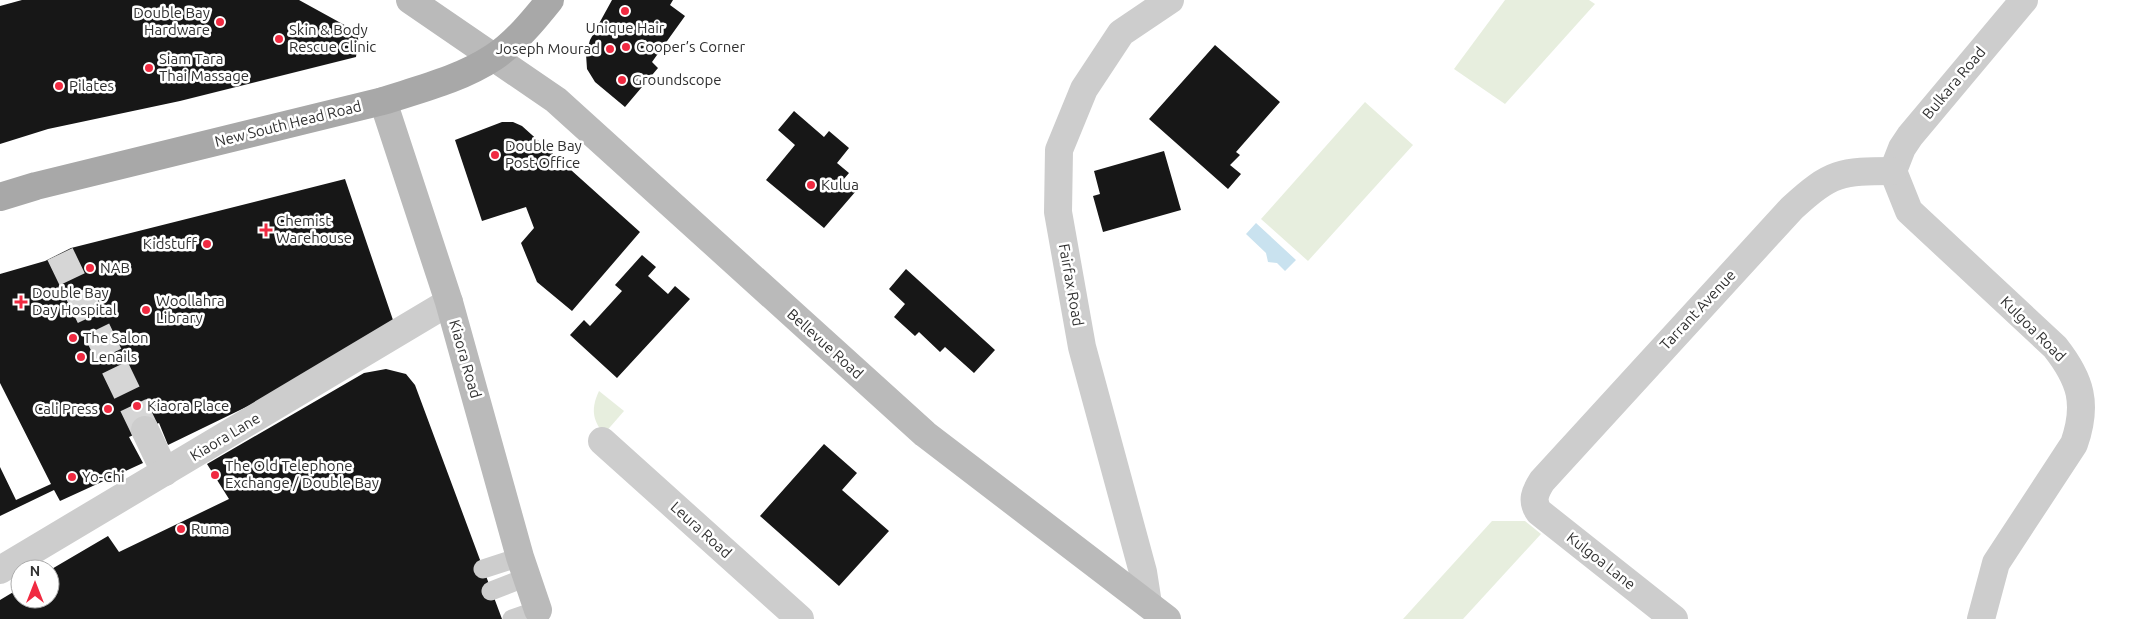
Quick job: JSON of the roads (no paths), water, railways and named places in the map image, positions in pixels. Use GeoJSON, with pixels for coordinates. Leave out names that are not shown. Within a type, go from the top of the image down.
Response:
{"type":"FeatureCollection","features":[{"type":"Feature","properties":{"kind":"main road","name":"New South Head Road"},"geometry":{"type":"LineString","coordinates":[[0,197],[36,186],[383,101],[439,83],[494,57],[517,37],[550,0]]}},
{"type":"Feature","properties":{"kind":"street","name":"Bellevue Road"},"geometry":{"type":"LineString","coordinates":[[410,0],[556,100],[925,434],[1158,612]]}},
{"type":"Feature","properties":{"kind":"street","name":"Fairfax Road"},"geometry":{"type":"LineString","coordinates":[[1158,612],[1143,572],[1082,347],[1058,212],[1059,150],[1084,89],[1121,33],[1170,0]]}},
{"type":"Feature","properties":{"kind":"street","name":"Bulkara Road"},"geometry":{"type":"LineString","coordinates":[[1893,171],[1902,148],[1910,136],[2024,0]]}},
{"type":"Feature","properties":{"kind":"street","name":"Kiaora Road"},"geometry":{"type":"LineString","coordinates":[[383,101],[449,302],[524,567],[540,614]]}},
{"type":"Feature","properties":{"kind":"street","name":"Tarrant Avenue"},"geometry":{"type":"LineString","coordinates":[[1534,499],[1542,481],[1792,208],[1814,188],[1832,178],[1853,171],[1893,171]]}},
{"type":"Feature","properties":{"kind":"street","name":"Kulgoa Road"},"geometry":{"type":"LineString","coordinates":[[1893,171],[1909,210],[2063,358],[2074,377],[2082,406],[2082,422],[2074,444],[1996,563],[1981,619]]}},
{"type":"Feature","properties":{"kind":"street","name":"Kiaora Lane"},"geometry":{"type":"LineString","coordinates":[[0,570],[449,302]]}},
{"type":"Feature","properties":{"kind":"street"},"geometry":{"type":"LineString","coordinates":[[145,430],[165,472]]}},
{"type":"Feature","properties":{"kind":"street","name":"Leura Road"},"geometry":{"type":"LineString","coordinates":[[602,441],[800,619]]}},
{"type":"Feature","properties":{"kind":"street","name":"Kulgoa Lane"},"geometry":{"type":"LineString","coordinates":[[1534,499],[1539,512],[1674,619]]}},
{"type":"Feature","properties":{"kind":"lane"},"geometry":{"type":"LineString","coordinates":[[483,569],[524,567]]}},
{"type":"Feature","properties":{"kind":"lane"},"geometry":{"type":"LineString","coordinates":[[491,591],[524,567]]}},
{"type":"Feature","properties":{"kind":"lane"},"geometry":{"type":"LineString","coordinates":[[512,619],[540,614]]}},
{"type":"Feature","properties":{"kind":"water"},"geometry":{"type":"Polygon","coordinates":[[[1256,223],[1296,260],[1285,271],[1277,263],[1268,262],[1266,253],[1246,234],[1256,223]]]}},
{"type":"Feature","properties":{"kind":"tunnel"},"geometry":{"type":"LineString","coordinates":[[60,254],[145,430]]}},
{"type":"Feature","properties":{"kind":"place","name":"Unique Hair"},"geometry":{"type":"Point","coordinates":[625,11]}},
{"type":"Feature","properties":{"kind":"place","name":"Double Bay Hardware"},"geometry":{"type":"Point","coordinates":[220,22]}},
{"type":"Feature","properties":{"kind":"place","name":"Skin & Body Rescue Clinic"},"geometry":{"type":"Point","coordinates":[279,39]}},
{"type":"Feature","properties":{"kind":"place","name":"Cooper’s Corner"},"geometry":{"type":"Point","coordinates":[626,47]}},
{"type":"Feature","properties":{"kind":"place","name":"Joseph Mourad"},"geometry":{"type":"Point","coordinates":[610,49]}},
{"type":"Feature","properties":{"kind":"place","name":"Siam Tara Thai Massage"},"geometry":{"type":"Point","coordinates":[149,68]}},
{"type":"Feature","properties":{"kind":"place","name":"Groundscope"},"geometry":{"type":"Point","coordinates":[622,80]}},
{"type":"Feature","properties":{"kind":"place","name":"Pilates"},"geometry":{"type":"Point","coordinates":[59,86]}},
{"type":"Feature","properties":{"kind":"place","name":"Double Bay Post Office"},"geometry":{"type":"Point","coordinates":[495,155]}},
{"type":"Feature","properties":{"kind":"place","name":"Kulua"},"geometry":{"type":"Point","coordinates":[811,185]}},
{"type":"Feature","properties":{"kind":"place","name":"Chemist Warehouse"},"geometry":{"type":"Point","coordinates":[266,230]}},
{"type":"Feature","properties":{"kind":"place","name":"Kidstuff"},"geometry":{"type":"Point","coordinates":[207,244]}},
{"type":"Feature","properties":{"kind":"place","name":"NAB"},"geometry":{"type":"Point","coordinates":[90,268]}},
{"type":"Feature","properties":{"kind":"place","name":"Double Bay Day Hospital"},"geometry":{"type":"Point","coordinates":[21,302]}},
{"type":"Feature","properties":{"kind":"place","name":"Woollahra Library"},"geometry":{"type":"Point","coordinates":[146,310]}},
{"type":"Feature","properties":{"kind":"place","name":"The Salon"},"geometry":{"type":"Point","coordinates":[73,338]}},
{"type":"Feature","properties":{"kind":"place","name":"Lenails"},"geometry":{"type":"Point","coordinates":[81,357]}},
{"type":"Feature","properties":{"kind":"place","name":"Kiaora Place"},"geometry":{"type":"Point","coordinates":[137,406]}},
{"type":"Feature","properties":{"kind":"place","name":"Cali Press"},"geometry":{"type":"Point","coordinates":[108,409]}},
{"type":"Feature","properties":{"kind":"place","name":"The Old Telephone Exchange / Double Bay"},"geometry":{"type":"Point","coordinates":[215,475]}},
{"type":"Feature","properties":{"kind":"place","name":"Yo-Chi"},"geometry":{"type":"Point","coordinates":[72,477]}},
{"type":"Feature","properties":{"kind":"place","name":"Ruma"},"geometry":{"type":"Point","coordinates":[181,529]}}]}
